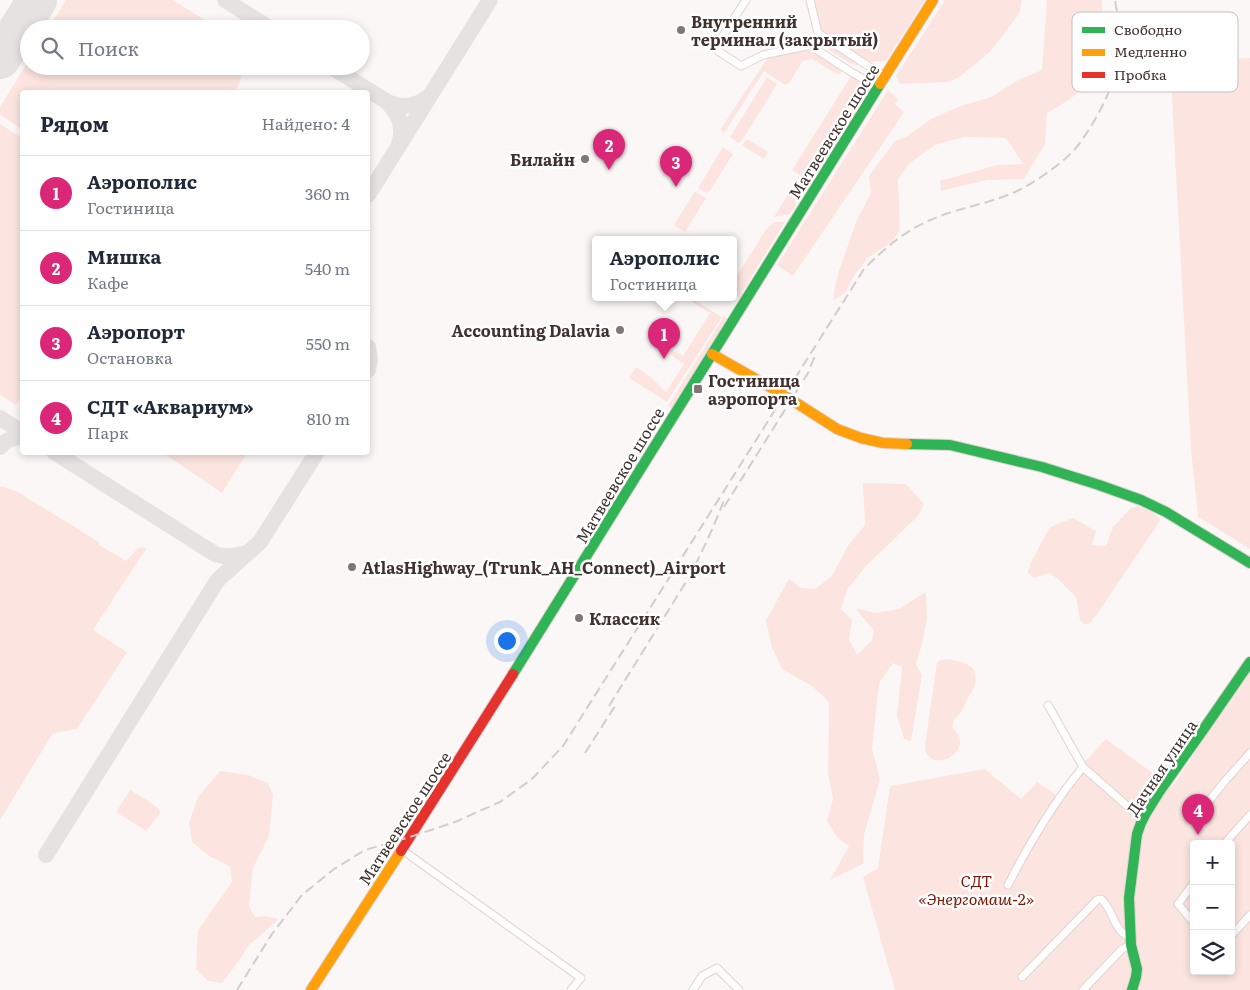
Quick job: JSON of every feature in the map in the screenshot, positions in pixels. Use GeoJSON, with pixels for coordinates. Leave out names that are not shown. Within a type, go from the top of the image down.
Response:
{"type":"FeatureCollection","features":[{"type":"Feature","properties":{"kind":"main road","name":"Матвеевское шоссе"},"geometry":{"type":"LineString","coordinates":[[312,990],[438,794],[933,0]]}},
{"type":"Feature","properties":{"kind":"main road"},"geometry":{"type":"LineString","coordinates":[[712,354],[784,395],[844,433],[883,443],[950,445],[1042,467],[1099,485],[1141,500],[1166,512],[1250,563]]}},
{"type":"Feature","properties":{"kind":"main road","name":"Дачная улица"},"geometry":{"type":"LineString","coordinates":[[1132,990],[1137,969],[1131,941],[1129,898],[1137,834],[1142,818],[1250,662]]}},
{"type":"Feature","properties":{"kind":"street"},"geometry":{"type":"LineString","coordinates":[[746,0],[717,45],[718,51],[741,66],[763,55],[811,46],[878,87]]}},
{"type":"Feature","properties":{"kind":"street"},"geometry":{"type":"LineString","coordinates":[[810,0],[818,33],[885,77]]}},
{"type":"Feature","properties":{"kind":"street"},"geometry":{"type":"LineString","coordinates":[[1048,705],[1083,767],[1142,818]]}},
{"type":"Feature","properties":{"kind":"street"},"geometry":{"type":"LineString","coordinates":[[1205,806],[1225,780],[1250,753]]}},
{"type":"Feature","properties":{"kind":"street"},"geometry":{"type":"LineString","coordinates":[[1008,885],[1049,814],[1065,789],[1083,767]]}},
{"type":"Feature","properties":{"kind":"street"},"geometry":{"type":"LineString","coordinates":[[1228,840],[1250,815]]}},
{"type":"Feature","properties":{"kind":"street"},"geometry":{"type":"LineString","coordinates":[[401,850],[581,978],[571,990]]}},
{"type":"Feature","properties":{"kind":"street"},"geometry":{"type":"LineString","coordinates":[[1190,888],[1178,904],[1190,918]]}},
{"type":"Feature","properties":{"kind":"street"},"geometry":{"type":"LineString","coordinates":[[1022,978],[1097,900],[1101,899],[1106,902],[1120,931],[1131,941],[1083,990]]}},
{"type":"Feature","properties":{"kind":"street"},"geometry":{"type":"LineString","coordinates":[[1235,931],[1250,914]]}},
{"type":"Feature","properties":{"kind":"street"},"geometry":{"type":"LineString","coordinates":[[693,990],[702,976],[717,968],[739,990]]}},
{"type":"Feature","properties":{"kind":"green space"},"geometry":{"type":"Polygon","coordinates":[[[66,0],[173,0],[205,20],[54,20],[66,0]]]}},
{"type":"Feature","properties":{"kind":"green space"},"geometry":{"type":"Polygon","coordinates":[[[814,0],[925,0],[886,61],[870,62],[823,32],[819,24],[814,0]]]}},
{"type":"Feature","properties":{"kind":"green space"},"geometry":{"type":"Polygon","coordinates":[[[945,0],[1022,0],[1019,14],[990,52],[958,78],[948,82],[900,84],[896,76],[945,0]]]}},
{"type":"Feature","properties":{"kind":"green space"},"geometry":{"type":"Polygon","coordinates":[[[1047,0],[1102,0],[1102,12],[1072,12],[1072,92],[1078,92],[1047,113],[1045,144],[1024,179],[987,180],[941,191],[940,181],[997,165],[1023,164],[1006,138],[965,137],[935,145],[909,164],[898,179],[900,230],[892,242],[869,257],[856,273],[845,293],[834,300],[834,291],[839,271],[856,222],[871,193],[869,176],[895,141],[906,137],[931,119],[961,106],[991,97],[1018,80],[1042,70],[1047,0]]]}},
{"type":"Feature","properties":{"kind":"green space"},"geometry":{"type":"Polygon","coordinates":[[[823,43],[826,43],[858,64],[857,66],[823,46],[823,43]]]}},
{"type":"Feature","properties":{"kind":"green space"},"geometry":{"type":"Polygon","coordinates":[[[804,50],[814,52],[843,68],[839,75],[812,59],[803,61],[789,83],[785,85],[764,71],[724,133],[721,130],[768,57],[804,50]]]}},
{"type":"Feature","properties":{"kind":"green space"},"geometry":{"type":"Polygon","coordinates":[[[1238,58],[1250,58],[1250,549],[1198,517],[1191,450],[1172,92],[1238,92],[1238,58]]]}},
{"type":"Feature","properties":{"kind":"green space"},"geometry":{"type":"Polygon","coordinates":[[[20,75],[241,75],[236,90],[20,90],[20,128],[0,115],[0,107],[20,75]]]}},
{"type":"Feature","properties":{"kind":"green space"},"geometry":{"type":"Polygon","coordinates":[[[851,76],[861,83],[863,88],[862,96],[809,183],[802,185],[796,181],[800,175],[792,170],[851,76]]]}},
{"type":"Feature","properties":{"kind":"green space"},"geometry":{"type":"Polygon","coordinates":[[[767,77],[777,84],[739,143],[730,137],[767,77]]]}},
{"type":"Feature","properties":{"kind":"green space"},"geometry":{"type":"Polygon","coordinates":[[[888,90],[898,99],[895,104],[904,112],[793,276],[777,265],[888,90]]]}},
{"type":"Feature","properties":{"kind":"green space"},"geometry":{"type":"Polygon","coordinates":[[[0,124],[20,137],[20,400],[16,405],[0,395],[0,124]]]}},
{"type":"Feature","properties":{"kind":"green space"},"geometry":{"type":"Polygon","coordinates":[[[747,139],[768,152],[764,159],[742,145],[747,139]]]}},
{"type":"Feature","properties":{"kind":"green space"},"geometry":{"type":"Polygon","coordinates":[[[723,147],[733,154],[709,192],[707,191],[706,193],[698,188],[723,147]]]}},
{"type":"Feature","properties":{"kind":"green space"},"geometry":{"type":"Polygon","coordinates":[[[695,191],[706,198],[685,232],[674,225],[695,191]]]}},
{"type":"Feature","properties":{"kind":"green space"},"geometry":{"type":"Polygon","coordinates":[[[788,194],[795,198],[796,205],[790,214],[774,217],[788,194]]]}},
{"type":"Feature","properties":{"kind":"green space"},"geometry":{"type":"Polygon","coordinates":[[[775,222],[785,222],[739,297],[737,297],[737,276],[770,225],[775,222]]]}},
{"type":"Feature","properties":{"kind":"green space"},"geometry":{"type":"Polygon","coordinates":[[[691,301],[696,301],[722,317],[667,402],[629,378],[636,367],[651,377],[666,392],[684,364],[651,342],[654,339],[683,356],[710,313],[691,301]]]}},
{"type":"Feature","properties":{"kind":"green space"},"geometry":{"type":"Polygon","coordinates":[[[724,316],[730,320],[672,409],[668,406],[724,316]]]}},
{"type":"Feature","properties":{"kind":"green space"},"geometry":{"type":"Polygon","coordinates":[[[166,455],[246,455],[222,493],[166,455]]]}},
{"type":"Feature","properties":{"kind":"green space"},"geometry":{"type":"Polygon","coordinates":[[[863,483],[906,484],[924,504],[918,516],[866,566],[847,590],[841,609],[852,620],[849,639],[857,655],[872,640],[874,631],[855,608],[875,613],[899,609],[926,592],[927,619],[916,664],[922,675],[911,741],[904,739],[897,716],[902,667],[893,663],[879,683],[872,748],[880,779],[864,835],[863,864],[830,880],[849,846],[837,837],[827,821],[833,799],[828,773],[829,702],[812,686],[782,669],[772,647],[766,620],[789,579],[801,588],[815,589],[832,576],[847,547],[865,525],[863,483]]]}},
{"type":"Feature","properties":{"kind":"green space"},"geometry":{"type":"Polygon","coordinates":[[[0,487],[16,491],[99,542],[99,545],[126,561],[138,548],[143,547],[146,549],[93,630],[127,652],[77,729],[53,733],[0,820],[0,487]]]}},
{"type":"Feature","properties":{"kind":"green space"},"geometry":{"type":"Polygon","coordinates":[[[1137,506],[1152,512],[1160,521],[1097,614],[1090,623],[1084,624],[1080,620],[1076,597],[1049,573],[1034,578],[1028,573],[1030,564],[1050,527],[1073,518],[1096,531],[1092,545],[1106,546],[1113,527],[1131,508],[1137,506]]]}},
{"type":"Feature","properties":{"kind":"green space"},"geometry":{"type":"Polygon","coordinates":[[[947,659],[970,666],[973,669],[976,680],[973,690],[961,712],[954,720],[952,727],[959,736],[960,743],[958,749],[949,758],[936,760],[926,753],[925,745],[937,662],[947,659]]]}},
{"type":"Feature","properties":{"kind":"green space","name":"СДТ «Энергомаш-2»"},"geometry":{"type":"Polygon","coordinates":[[[1250,668],[1250,990],[895,990],[863,877],[878,868],[890,786],[985,769],[1021,799],[1037,782],[1057,795],[1106,739],[1172,787],[1250,668]]]}},
{"type":"Feature","properties":{"kind":"green space"},"geometry":{"type":"Polygon","coordinates":[[[220,771],[248,775],[268,783],[273,795],[269,836],[253,868],[249,906],[255,917],[266,916],[279,919],[248,946],[222,983],[208,981],[196,969],[198,930],[232,882],[230,867],[209,856],[192,842],[189,823],[198,797],[220,771]]]}},
{"type":"Feature","properties":{"kind":"green space"},"geometry":{"type":"Polygon","coordinates":[[[130,790],[159,809],[160,814],[146,831],[116,812],[130,790]]]}},
{"type":"Feature","properties":{"kind":"taxiway"},"geometry":{"type":"LineString","coordinates":[[225,0],[257,20]]}},
{"type":"Feature","properties":{"kind":"taxiway"},"geometry":{"type":"LineString","coordinates":[[370,192],[490,0]]}},
{"type":"Feature","properties":{"kind":"taxiway"},"geometry":{"type":"LineString","coordinates":[[344,75],[368,90]]}},
{"type":"Feature","properties":{"kind":"taxiway"},"geometry":{"type":"LineString","coordinates":[[370,91],[386,101]]}},
{"type":"Feature","properties":{"kind":"taxiway"},"geometry":{"type":"LineString","coordinates":[[399,144],[401,126],[397,115],[386,101],[392,104],[408,106],[419,103],[429,96]]}},
{"type":"Feature","properties":{"kind":"taxiway"},"geometry":{"type":"LineString","coordinates":[[0,418],[20,431]]}},
{"type":"Feature","properties":{"kind":"taxiway"},"geometry":{"type":"LineString","coordinates":[[0,447],[10,439],[20,437]]}},
{"type":"Feature","properties":{"kind":"taxiway"},"geometry":{"type":"LineString","coordinates":[[59,455],[215,554],[231,556],[247,553]]}},
{"type":"Feature","properties":{"kind":"taxiway"},"geometry":{"type":"LineString","coordinates":[[46,855],[217,581],[260,542],[315,455]]}},
{"type":"Feature","properties":{"kind":"runway"},"geometry":{"type":"LineString","coordinates":[[24,20],[37,0]]}},
{"type":"Feature","properties":{"kind":"runway"},"geometry":{"type":"LineString","coordinates":[[0,59],[20,27]]}},
{"type":"Feature","properties":{"kind":"railway"},"geometry":{"type":"LineString","coordinates":[[1115,0],[1117,12]]}},
{"type":"Feature","properties":{"kind":"railway"},"geometry":{"type":"LineString","coordinates":[[237,990],[272,934],[302,895],[334,869],[365,850],[455,822],[500,802],[532,779],[563,746],[864,269],[892,243],[924,223],[1006,196],[1032,183],[1048,172],[1080,143],[1108,92]]}},
{"type":"Feature","properties":{"kind":"railway"},"geometry":{"type":"LineString","coordinates":[[724,507],[808,373],[816,353]]}},
{"type":"Feature","properties":{"kind":"railway"},"geometry":{"type":"LineString","coordinates":[[609,706],[691,574],[725,497]]}},
{"type":"Feature","properties":{"kind":"railway"},"geometry":{"type":"LineString","coordinates":[[585,753],[617,703]]}},
{"type":"Feature","properties":{"kind":"traffic: fast"},"geometry":{"type":"LineString","coordinates":[[513,674],[880,84]]}},
{"type":"Feature","properties":{"kind":"traffic: fast"},"geometry":{"type":"LineString","coordinates":[[907,444],[950,445],[1042,467],[1099,485],[1141,500],[1166,512],[1250,563]]}},
{"type":"Feature","properties":{"kind":"traffic: fast"},"geometry":{"type":"LineString","coordinates":[[1132,990],[1137,969],[1131,945],[1129,898],[1137,834],[1146,813],[1159,792],[1250,662]]}},
{"type":"Feature","properties":{"kind":"traffic: slow"},"geometry":{"type":"LineString","coordinates":[[880,84],[933,0]]}},
{"type":"Feature","properties":{"kind":"traffic: slow"},"geometry":{"type":"LineString","coordinates":[[712,354],[784,395],[837,429],[861,438],[883,443],[907,444]]}},
{"type":"Feature","properties":{"kind":"traffic: slow"},"geometry":{"type":"LineString","coordinates":[[311,990],[401,851]]}},
{"type":"Feature","properties":{"kind":"traffic: jam"},"geometry":{"type":"LineString","coordinates":[[401,851],[513,674]]}},
{"type":"Feature","properties":{"kind":"place","name":"Внутренний терминал (закрытый)"},"geometry":{"type":"Point","coordinates":[681,30]}},
{"type":"Feature","properties":{"kind":"place","name":"Билайн"},"geometry":{"type":"Point","coordinates":[585,159]}},
{"type":"Feature","properties":{"kind":"place","name":"Мишка"},"geometry":{"type":"Point","coordinates":[609,170]}},
{"type":"Feature","properties":{"kind":"place","name":"Аэропорт"},"geometry":{"type":"Point","coordinates":[676,187]}},
{"type":"Feature","properties":{"kind":"place","name":"Accounting Dalavia"},"geometry":{"type":"Point","coordinates":[620,330]}},
{"type":"Feature","properties":{"kind":"place","name":"Аэрополис"},"geometry":{"type":"Point","coordinates":[664,359]}},
{"type":"Feature","properties":{"kind":"place","name":"Гостиница аэропорта"},"geometry":{"type":"Point","coordinates":[698,389]}},
{"type":"Feature","properties":{"kind":"place","name":"AtlasHighway_(Trunk_AH_Connect)_Airport"},"geometry":{"type":"Point","coordinates":[352,567]}},
{"type":"Feature","properties":{"kind":"place","name":"Классик"},"geometry":{"type":"Point","coordinates":[579,618]}},
{"type":"Feature","properties":{"kind":"place","name":"СДТ «Аквариум»"},"geometry":{"type":"Point","coordinates":[1198,835]}}]}
